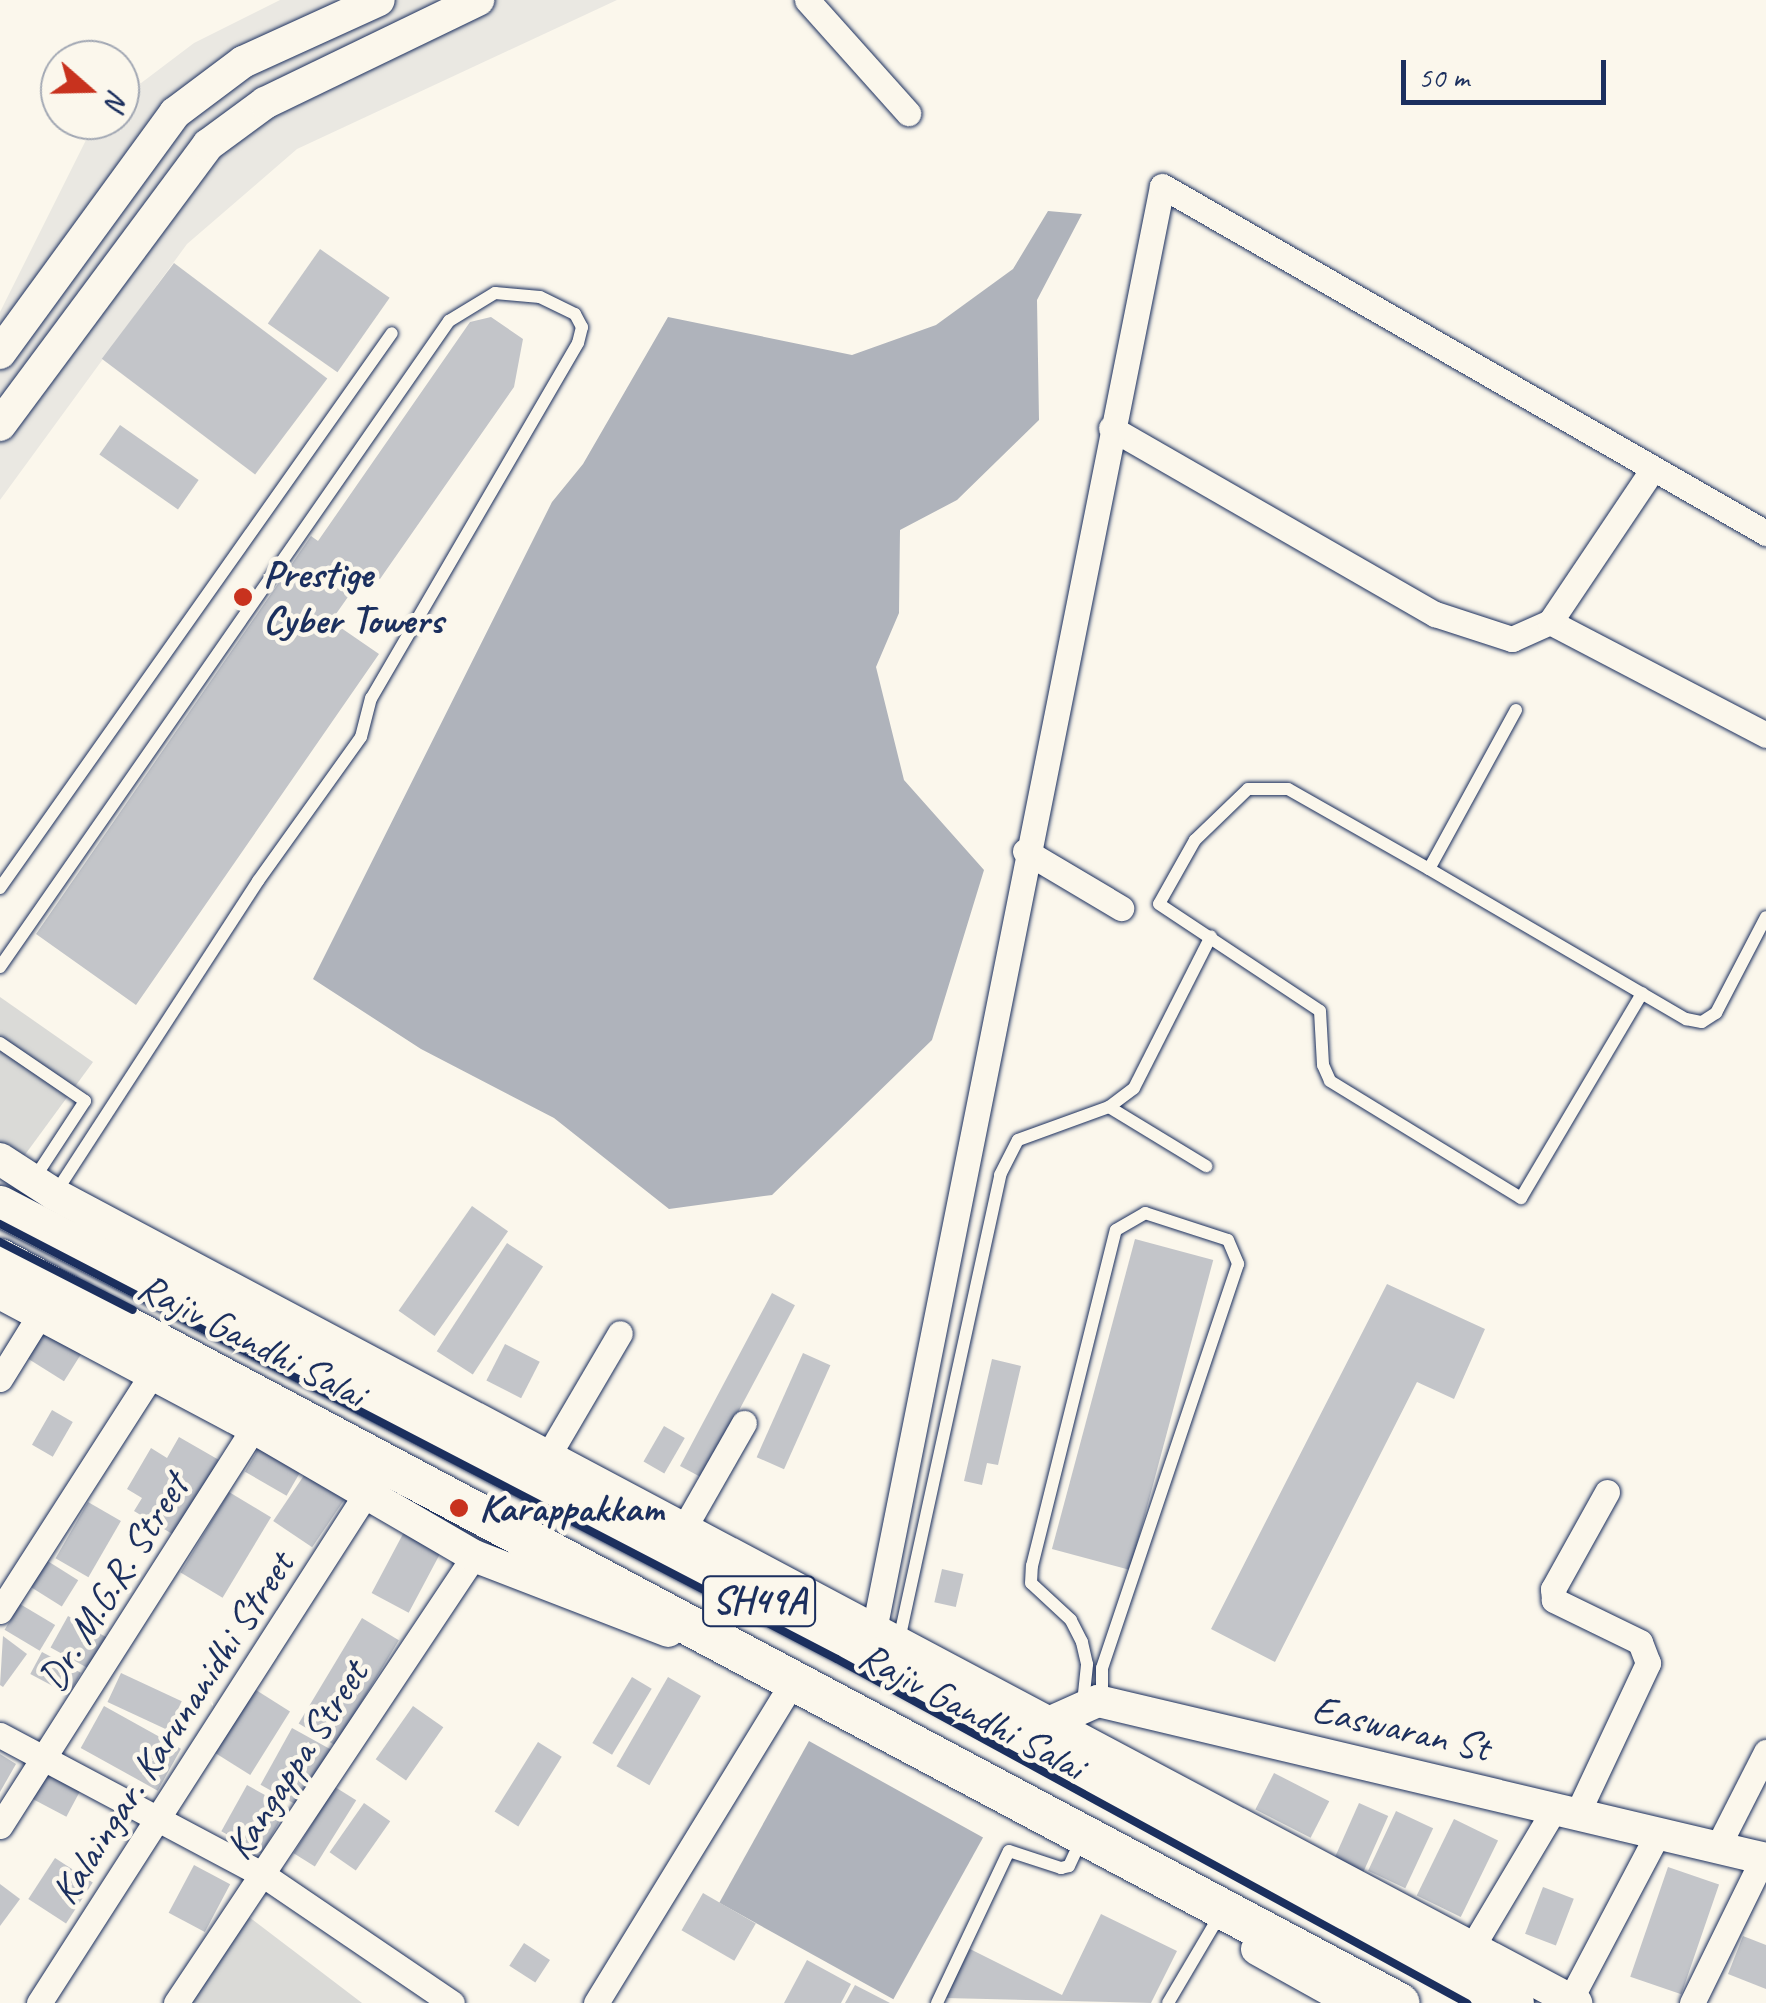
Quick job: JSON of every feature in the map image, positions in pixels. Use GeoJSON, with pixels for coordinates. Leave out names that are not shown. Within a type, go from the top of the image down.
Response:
{"type":"FeatureCollection","features":[{"type":"Feature","properties":{"kind":"main road","name":"Rajiv Gandhi Salai"},"geometry":{"type":"LineString","coordinates":[[0,1206],[249,1318],[1035,1729],[1514,2003]]}},
{"type":"Feature","properties":{"kind":"main road","name":"Rajiv Gandhi Salai"},"geometry":{"type":"LineString","coordinates":[[0,1259],[160,1362],[444,1491],[779,1675],[1026,1804],[1381,2001]]}},
{"type":"Feature","properties":{"kind":"street"},"geometry":{"type":"LineString","coordinates":[[0,353],[175,112],[243,62],[379,0]]}},
{"type":"Feature","properties":{"kind":"street"},"geometry":{"type":"LineString","coordinates":[[807,0],[908,114]]}},
{"type":"Feature","properties":{"kind":"street"},"geometry":{"type":"LineString","coordinates":[[0,424],[208,144],[266,103],[474,1]]}},
{"type":"Feature","properties":{"kind":"street"},"geometry":{"type":"LineString","coordinates":[[886,1636],[1025,851],[1162,186],[1766,533]]}},
{"type":"Feature","properties":{"kind":"street"},"geometry":{"type":"LineString","coordinates":[[1111,428],[1470,630],[1512,639],[1550,622],[1653,468]]}},
{"type":"Feature","properties":{"kind":"street"},"geometry":{"type":"LineString","coordinates":[[1550,622],[1766,735]]}},
{"type":"Feature","properties":{"kind":"street"},"geometry":{"type":"LineString","coordinates":[[1025,851],[1121,908]]}},
{"type":"Feature","properties":{"kind":"street"},"geometry":{"type":"LineString","coordinates":[[0,1158],[249,1318],[550,1454],[886,1636],[1035,1729],[1573,2001],[1658,1834]]}},
{"type":"Feature","properties":{"kind":"street"},"geometry":{"type":"LineString","coordinates":[[0,1293],[160,1362],[254,1428],[474,1556],[779,1675],[596,2003]]}},
{"type":"Feature","properties":{"kind":"street"},"geometry":{"type":"LineString","coordinates":[[0,1379],[41,1313]]}},
{"type":"Feature","properties":{"kind":"street"},"geometry":{"type":"LineString","coordinates":[[550,1454],[620,1332]]}},
{"type":"Feature","properties":{"kind":"street"},"geometry":{"type":"LineString","coordinates":[[0,1611],[160,1362]]}},
{"type":"Feature","properties":{"kind":"street"},"geometry":{"type":"LineString","coordinates":[[684,1528],[744,1423]]}},
{"type":"Feature","properties":{"kind":"street","name":"Dr. M.G.R. Street"},"geometry":{"type":"LineString","coordinates":[[0,1826],[254,1428]]}},
{"type":"Feature","properties":{"kind":"street","name":"Kalaingar. Karunanidhi Street"},"geometry":{"type":"LineString","coordinates":[[39,2003],[367,1492]]}},
{"type":"Feature","properties":{"kind":"street"},"geometry":{"type":"LineString","coordinates":[[1472,1947],[1566,1811],[1648,1663],[1640,1642],[1554,1600],[1554,1589],[1608,1492]]}},
{"type":"Feature","properties":{"kind":"street","name":"Kangappa Street"},"geometry":{"type":"LineString","coordinates":[[176,2003],[265,1876],[474,1556]]}},
{"type":"Feature","properties":{"kind":"street"},"geometry":{"type":"LineString","coordinates":[[1035,1729],[1092,1705]]}},
{"type":"Feature","properties":{"kind":"street","name":"Easwaran St"},"geometry":{"type":"LineString","coordinates":[[1092,1705],[1764,1859]]}},
{"type":"Feature","properties":{"kind":"street"},"geometry":{"type":"LineString","coordinates":[[0,1734],[162,1816],[265,1876],[452,2003]]}},
{"type":"Feature","properties":{"kind":"street"},"geometry":{"type":"LineString","coordinates":[[1717,1848],[1766,1752]]}},
{"type":"Feature","properties":{"kind":"street"},"geometry":{"type":"LineString","coordinates":[[1026,1804],[1078,1846],[1214,1925],[1381,2001]]}},
{"type":"Feature","properties":{"kind":"street"},"geometry":{"type":"LineString","coordinates":[[1692,2003],[1764,1859]]}},
{"type":"Feature","properties":{"kind":"lane"},"geometry":{"type":"LineString","coordinates":[[0,967],[449,322],[495,293],[540,297],[575,314],[582,327],[578,343],[370,698],[362,737],[44,1187]]}},
{"type":"Feature","properties":{"kind":"lane"},"geometry":{"type":"LineString","coordinates":[[0,888],[392,333]]}},
{"type":"Feature","properties":{"kind":"lane"},"geometry":{"type":"LineString","coordinates":[[1429,868],[1516,710]]}},
{"type":"Feature","properties":{"kind":"lane"},"geometry":{"type":"LineString","coordinates":[[1642,993],[1521,1198],[1330,1080],[1323,1066],[1320,1011],[1159,904],[1195,840],[1248,789],[1288,789],[1642,993],[1702,1022],[1716,1013],[1766,918]]}},
{"type":"Feature","properties":{"kind":"lane"},"geometry":{"type":"LineString","coordinates":[[886,1636],[1000,1175],[1018,1140],[1109,1107],[1134,1088],[1156,1054],[1211,936]]}},
{"type":"Feature","properties":{"kind":"lane"},"geometry":{"type":"LineString","coordinates":[[0,1042],[85,1101],[44,1187]]}},
{"type":"Feature","properties":{"kind":"lane"},"geometry":{"type":"LineString","coordinates":[[1109,1107],[1206,1166]]}},
{"type":"Feature","properties":{"kind":"lane"},"geometry":{"type":"LineString","coordinates":[[1144,1213],[1228,1240],[1238,1264],[1092,1705],[1082,1642],[1072,1620],[1031,1583],[1032,1566],[1116,1230],[1144,1213]]}},
{"type":"Feature","properties":{"kind":"lane"},"geometry":{"type":"LineString","coordinates":[[937,2003],[1009,1851],[1061,1868],[1068,1866],[1078,1846]]}},
{"type":"Feature","properties":{"kind":"lane"},"geometry":{"type":"LineString","coordinates":[[1168,2003],[1214,1925]]}},
{"type":"Feature","properties":{"kind":"shaded area"},"geometry":{"type":"Polygon","coordinates":[[[280,0],[617,0],[297,149],[187,244],[0,500],[0,312],[86,140],[140,140],[140,84],[194,43],[280,0]]]}},
{"type":"Feature","properties":{"kind":"shaded area"},"geometry":{"type":"Polygon","coordinates":[[[1048,211],[1082,214],[1037,300],[1039,420],[957,500],[900,530],[899,613],[876,667],[904,780],[984,870],[932,1040],[772,1195],[669,1209],[554,1118],[421,1049],[313,979],[552,502],[583,464],[668,317],[852,355],[936,325],[1013,269],[1048,211]]]}},
{"type":"Feature","properties":{"kind":"shaded area"},"geometry":{"type":"Polygon","coordinates":[[[0,997],[93,1062],[16,1167],[0,1159],[0,997]]]}},
{"type":"Feature","properties":{"kind":"shaded area"},"geometry":{"type":"Polygon","coordinates":[[[809,1741],[983,1837],[893,1999],[719,1903],[809,1741]]]}},
{"type":"Feature","properties":{"kind":"shaded area"},"geometry":{"type":"Polygon","coordinates":[[[249,1917],[362,2003],[190,2003],[249,1917]]]}},
{"type":"Feature","properties":{"kind":"building"},"geometry":{"type":"Polygon","coordinates":[[[320,249],[390,298],[337,372],[268,324],[320,249]]]}},
{"type":"Feature","properties":{"kind":"building"},"geometry":{"type":"Polygon","coordinates":[[[174,263],[327,379],[255,474],[102,359],[174,263]]]}},
{"type":"Feature","properties":{"kind":"building"},"geometry":{"type":"Polygon","coordinates":[[[491,317],[523,339],[514,387],[380,579],[367,570],[331,621],[379,654],[136,1005],[36,934],[311,536],[318,541],[470,322],[491,317]]]}},
{"type":"Feature","properties":{"kind":"building"},"geometry":{"type":"Polygon","coordinates":[[[120,425],[199,480],[178,510],[99,454],[120,425]]]}},
{"type":"Feature","properties":{"kind":"building"},"geometry":{"type":"Polygon","coordinates":[[[472,1206],[508,1231],[435,1336],[399,1311],[472,1206]]]}},
{"type":"Feature","properties":{"kind":"building"},"geometry":{"type":"Polygon","coordinates":[[[1135,1239],[1213,1260],[1130,1570],[1052,1549],[1135,1239]]]}},
{"type":"Feature","properties":{"kind":"building"},"geometry":{"type":"Polygon","coordinates":[[[507,1243],[543,1266],[473,1375],[437,1351],[507,1243]]]}},
{"type":"Feature","properties":{"kind":"building"},"geometry":{"type":"Polygon","coordinates":[[[1387,1284],[1485,1329],[1454,1399],[1417,1382],[1275,1662],[1211,1629],[1387,1284]]]}},
{"type":"Feature","properties":{"kind":"building"},"geometry":{"type":"Polygon","coordinates":[[[772,1293],[795,1305],[703,1478],[680,1466],[772,1293]]]}},
{"type":"Feature","properties":{"kind":"building"},"geometry":{"type":"Polygon","coordinates":[[[43,1328],[82,1352],[64,1381],[25,1357],[43,1328]]]}},
{"type":"Feature","properties":{"kind":"building"},"geometry":{"type":"Polygon","coordinates":[[[505,1344],[540,1362],[521,1398],[486,1381],[505,1344]]]}},
{"type":"Feature","properties":{"kind":"building"},"geometry":{"type":"Polygon","coordinates":[[[803,1353],[830,1365],[784,1469],[757,1457],[803,1353]]]}},
{"type":"Feature","properties":{"kind":"building"},"geometry":{"type":"Polygon","coordinates":[[[992,1359],[1021,1366],[998,1465],[987,1463],[982,1485],[964,1481],[992,1359]]]}},
{"type":"Feature","properties":{"kind":"building"},"geometry":{"type":"Polygon","coordinates":[[[52,1410],[73,1422],[53,1457],[32,1445],[52,1410]]]}},
{"type":"Feature","properties":{"kind":"building"},"geometry":{"type":"Polygon","coordinates":[[[664,1426],[685,1438],[664,1474],[644,1462],[664,1426]]]}},
{"type":"Feature","properties":{"kind":"building"},"geometry":{"type":"Polygon","coordinates":[[[179,1437],[219,1460],[174,1535],[134,1511],[142,1498],[127,1489],[151,1448],[167,1458],[179,1437]]]}},
{"type":"Feature","properties":{"kind":"building"},"geometry":{"type":"Polygon","coordinates":[[[261,1444],[303,1468],[287,1496],[245,1472],[261,1444]]]}},
{"type":"Feature","properties":{"kind":"building"},"geometry":{"type":"Polygon","coordinates":[[[309,1468],[348,1494],[312,1547],[273,1521],[309,1468]]]}},
{"type":"Feature","properties":{"kind":"building"},"geometry":{"type":"Polygon","coordinates":[[[229,1492],[271,1517],[223,1598],[181,1573],[229,1492]]]}},
{"type":"Feature","properties":{"kind":"building"},"geometry":{"type":"Polygon","coordinates":[[[88,1502],[121,1521],[88,1577],[56,1558],[88,1502]]]}},
{"type":"Feature","properties":{"kind":"building"},"geometry":{"type":"Polygon","coordinates":[[[404,1532],[441,1552],[409,1613],[372,1593],[404,1532]]]}},
{"type":"Feature","properties":{"kind":"building"},"geometry":{"type":"Polygon","coordinates":[[[46,1560],[78,1580],[62,1606],[30,1586],[46,1560]]]}},
{"type":"Feature","properties":{"kind":"building"},"geometry":{"type":"Polygon","coordinates":[[[942,1569],[963,1574],[956,1607],[934,1602],[942,1569]]]}},
{"type":"Feature","properties":{"kind":"building"},"geometry":{"type":"Polygon","coordinates":[[[20,1604],[55,1625],[40,1651],[5,1630],[20,1604]]]}},
{"type":"Feature","properties":{"kind":"building"},"geometry":{"type":"Polygon","coordinates":[[[68,1616],[107,1638],[90,1669],[51,1647],[68,1616]]]}},
{"type":"Feature","properties":{"kind":"building"},"geometry":{"type":"Polygon","coordinates":[[[362,1618],[399,1640],[336,1746],[299,1723],[362,1618]]]}},
{"type":"Feature","properties":{"kind":"building"},"geometry":{"type":"Polygon","coordinates":[[[3,1636],[27,1654],[3,1687],[0,1685],[3,1636]]]}},
{"type":"Feature","properties":{"kind":"building"},"geometry":{"type":"Polygon","coordinates":[[[42,1652],[81,1673],[69,1695],[30,1674],[42,1652]]]}},
{"type":"Feature","properties":{"kind":"building"},"geometry":{"type":"Polygon","coordinates":[[[121,1673],[182,1701],[168,1730],[107,1702],[121,1673]]]}},
{"type":"Feature","properties":{"kind":"building"},"geometry":{"type":"Polygon","coordinates":[[[632,1677],[652,1689],[612,1755],[592,1743],[632,1677]]]}},
{"type":"Feature","properties":{"kind":"building"},"geometry":{"type":"Polygon","coordinates":[[[668,1677],[701,1696],[649,1785],[616,1766],[668,1677]]]}},
{"type":"Feature","properties":{"kind":"building"},"geometry":{"type":"Polygon","coordinates":[[[251,1687],[290,1711],[250,1775],[211,1751],[251,1687]]]}},
{"type":"Feature","properties":{"kind":"building"},"geometry":{"type":"Polygon","coordinates":[[[104,1706],[181,1749],[158,1791],[81,1748],[104,1706]]]}},
{"type":"Feature","properties":{"kind":"building"},"geometry":{"type":"Polygon","coordinates":[[[413,1706],[443,1727],[406,1780],[376,1759],[413,1706]]]}},
{"type":"Feature","properties":{"kind":"building"},"geometry":{"type":"Polygon","coordinates":[[[292,1728],[331,1750],[300,1807],[260,1785],[292,1728]]]}},
{"type":"Feature","properties":{"kind":"building"},"geometry":{"type":"Polygon","coordinates":[[[538,1742],[562,1757],[518,1826],[495,1812],[538,1742]]]}},
{"type":"Feature","properties":{"kind":"building"},"geometry":{"type":"Polygon","coordinates":[[[0,1754],[16,1764],[0,1792],[0,1754]]]}},
{"type":"Feature","properties":{"kind":"building"},"geometry":{"type":"Polygon","coordinates":[[[43,1767],[82,1788],[66,1817],[28,1796],[43,1767]]]}},
{"type":"Feature","properties":{"kind":"building"},"geometry":{"type":"Polygon","coordinates":[[[1274,1773],[1329,1801],[1311,1838],[1255,1810],[1274,1773]]]}},
{"type":"Feature","properties":{"kind":"building"},"geometry":{"type":"Polygon","coordinates":[[[247,1785],[287,1807],[262,1854],[221,1831],[247,1785]]]}},
{"type":"Feature","properties":{"kind":"building"},"geometry":{"type":"Polygon","coordinates":[[[335,1787],[356,1800],[315,1866],[294,1853],[335,1787]]]}},
{"type":"Feature","properties":{"kind":"building"},"geometry":{"type":"Polygon","coordinates":[[[364,1803],[390,1821],[356,1871],[330,1852],[364,1803]]]}},
{"type":"Feature","properties":{"kind":"building"},"geometry":{"type":"Polygon","coordinates":[[[1359,1803],[1388,1816],[1363,1873],[1334,1860],[1359,1803]]]}},
{"type":"Feature","properties":{"kind":"building"},"geometry":{"type":"Polygon","coordinates":[[[1396,1811],[1433,1828],[1405,1888],[1368,1871],[1396,1811]]]}},
{"type":"Feature","properties":{"kind":"building"},"geometry":{"type":"Polygon","coordinates":[[[1454,1819],[1498,1840],[1461,1917],[1417,1895],[1454,1819]]]}},
{"type":"Feature","properties":{"kind":"building"},"geometry":{"type":"Polygon","coordinates":[[[55,1858],[93,1883],[66,1924],[28,1899],[55,1858]]]}},
{"type":"Feature","properties":{"kind":"building"},"geometry":{"type":"Polygon","coordinates":[[[194,1865],[230,1884],[205,1932],[169,1913],[194,1865]]]}},
{"type":"Feature","properties":{"kind":"building"},"geometry":{"type":"Polygon","coordinates":[[[1668,1867],[1719,1885],[1681,1994],[1630,1977],[1668,1867]]]}},
{"type":"Feature","properties":{"kind":"building"},"geometry":{"type":"Polygon","coordinates":[[[0,1884],[20,1899],[0,1926],[0,1884]]]}},
{"type":"Feature","properties":{"kind":"building"},"geometry":{"type":"Polygon","coordinates":[[[1543,1887],[1574,1899],[1556,1946],[1525,1934],[1543,1887]]]}},
{"type":"Feature","properties":{"kind":"building"},"geometry":{"type":"Polygon","coordinates":[[[703,1893],[756,1924],[734,1961],[681,1930],[703,1893]]]}},
{"type":"Feature","properties":{"kind":"building"},"geometry":{"type":"Polygon","coordinates":[[[1101,1914],[1177,1951],[1151,2003],[945,1998],[970,1949],[1062,1995],[1101,1914]]]}},
{"type":"Feature","properties":{"kind":"building"},"geometry":{"type":"Polygon","coordinates":[[[1743,1936],[1766,1945],[1766,1989],[1728,1974],[1743,1936]]]}},
{"type":"Feature","properties":{"kind":"building"},"geometry":{"type":"Polygon","coordinates":[[[524,1943],[550,1960],[535,1983],[509,1966],[524,1943]]]}},
{"type":"Feature","properties":{"kind":"building"},"geometry":{"type":"Polygon","coordinates":[[[807,1960],[851,1984],[841,2003],[784,2003],[807,1960]]]}},
{"type":"Feature","properties":{"kind":"building"},"geometry":{"type":"Polygon","coordinates":[[[855,1985],[890,2003],[845,2003],[855,1985]]]}},
{"type":"Feature","properties":{"kind":"railway"},"geometry":{"type":"LineString","coordinates":[[0,1224],[837,1659],[1467,2003]]}},
{"type":"Feature","properties":{"kind":"railway"},"geometry":{"type":"LineString","coordinates":[[0,1242],[133,1310]]}},
{"type":"Feature","properties":{"kind":"place","name":"Prestige Cyber Towers"},"geometry":{"type":"Point","coordinates":[243,597]}},
{"type":"Feature","properties":{"kind":"place","name":"Karappakkam"},"geometry":{"type":"Point","coordinates":[459,1508]}}]}
